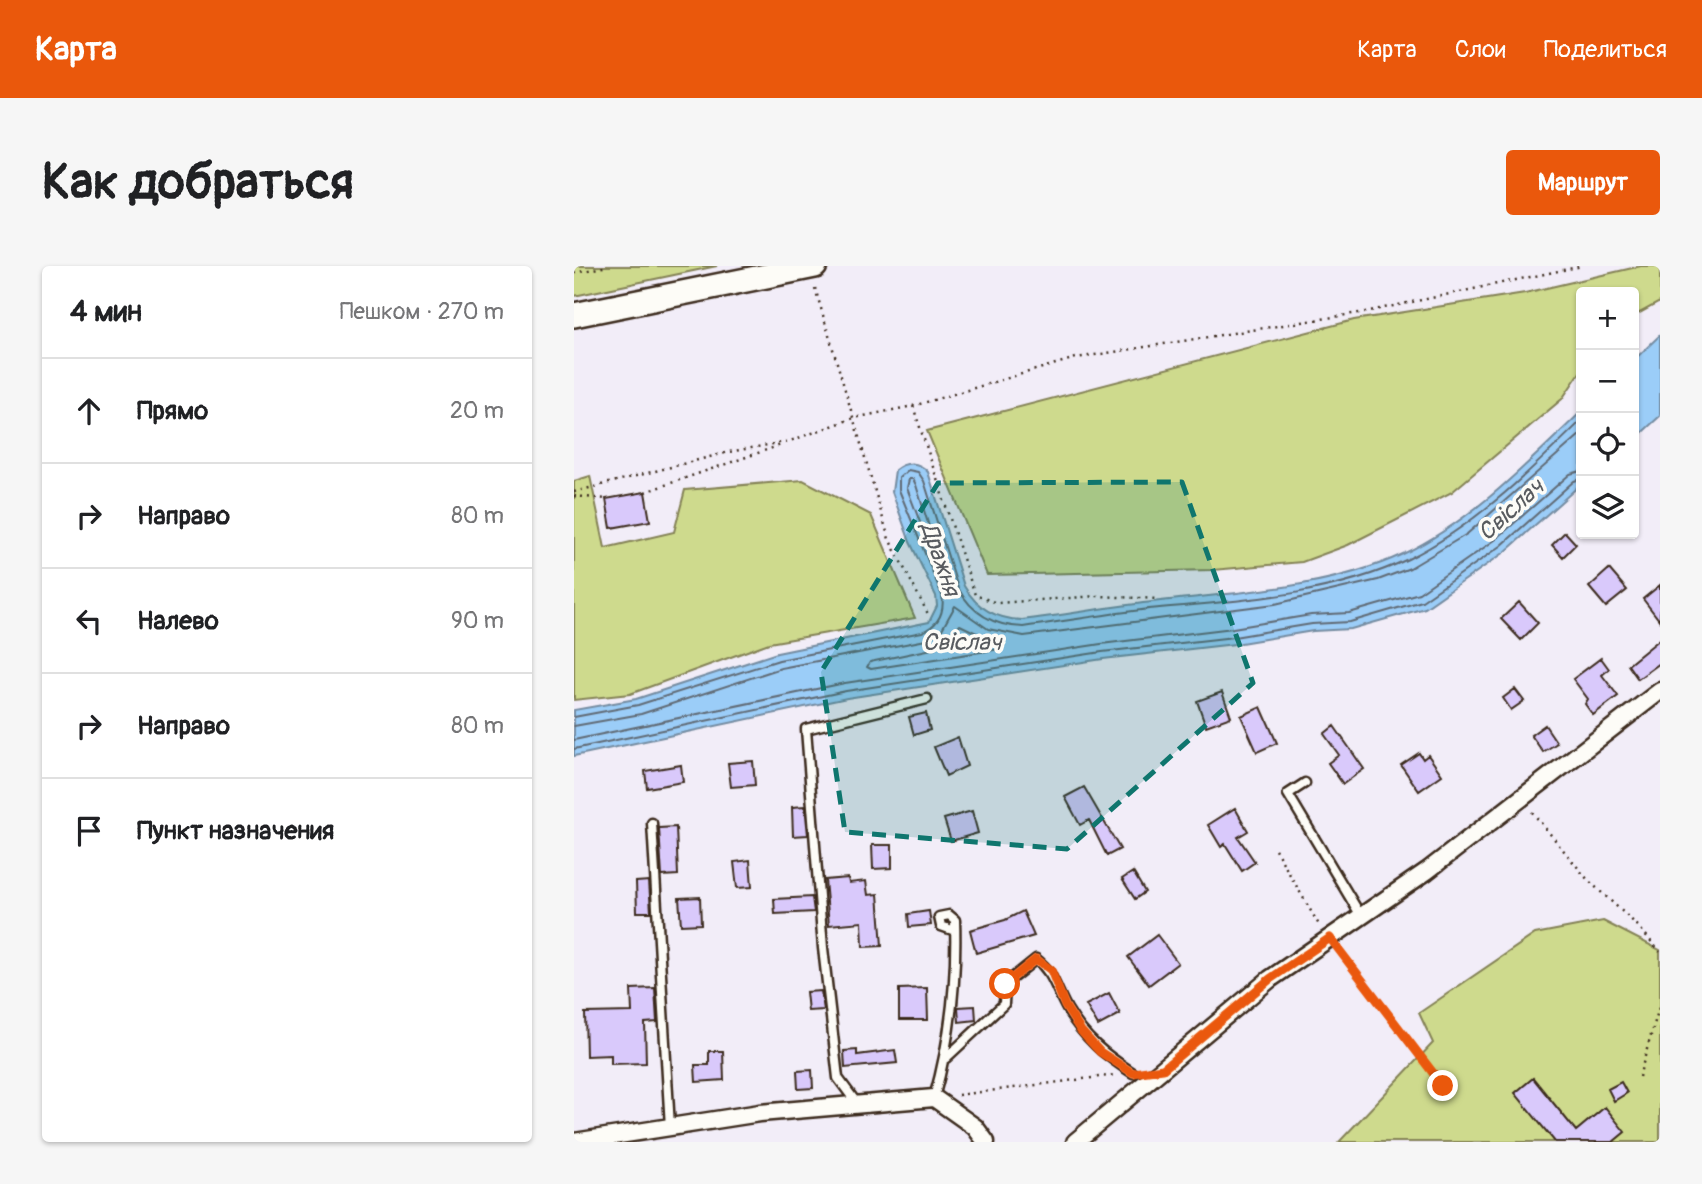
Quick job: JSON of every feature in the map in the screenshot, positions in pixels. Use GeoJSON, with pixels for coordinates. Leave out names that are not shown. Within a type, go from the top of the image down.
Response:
{"type":"FeatureCollection","features":[{"type":"Feature","properties":{"kind":"main road"},"geometry":{"type":"LineString","coordinates":[[574,315],[815,277]]}},
{"type":"Feature","properties":{"kind":"street"},"geometry":{"type":"LineString","coordinates":[[1075,1142],[1270,979],[1361,916],[1521,798],[1660,691]]}},
{"type":"Feature","properties":{"kind":"street"},"geometry":{"type":"LineString","coordinates":[[574,1142],[760,1113],[934,1098],[975,1127],[986,1142]]}},
{"type":"Feature","properties":{"kind":"lane"},"geometry":{"type":"LineString","coordinates":[[858,1105],[838,1077],[823,948],[806,729],[927,699]]}},
{"type":"Feature","properties":{"kind":"lane"},"geometry":{"type":"LineString","coordinates":[[1305,783],[1288,794],[1361,916]]}},
{"type":"Feature","properties":{"kind":"lane"},"geometry":{"type":"LineString","coordinates":[[652,822],[670,1127]]}},
{"type":"Feature","properties":{"kind":"lane"},"geometry":{"type":"LineString","coordinates":[[934,1098],[946,1058],[956,993],[955,931]]}},
{"type":"Feature","properties":{"kind":"lane"},"geometry":{"type":"LineString","coordinates":[[946,1058],[1004,1004],[1005,984],[1036,959],[1051,970],[1065,1006],[1081,1031],[1100,1052],[1133,1073]]}},
{"type":"Feature","properties":{"kind":"path"},"geometry":{"type":"LineString","coordinates":[[574,273],[608,266]]}},
{"type":"Feature","properties":{"kind":"path"},"geometry":{"type":"LineString","coordinates":[[645,492],[854,418],[913,406],[1076,358],[1365,312],[1582,266]]}},
{"type":"Feature","properties":{"kind":"path"},"geometry":{"type":"LineString","coordinates":[[815,277],[889,539],[928,614]]}},
{"type":"Feature","properties":{"kind":"path"},"geometry":{"type":"LineString","coordinates":[[913,406],[975,595],[997,603],[1098,596],[1159,599]]}},
{"type":"Feature","properties":{"kind":"path"},"geometry":{"type":"LineString","coordinates":[[574,494],[729,452],[790,441]]}},
{"type":"Feature","properties":{"kind":"path"},"geometry":{"type":"LineString","coordinates":[[574,494],[606,499]]}},
{"type":"Feature","properties":{"kind":"path"},"geometry":{"type":"LineString","coordinates":[[1521,798],[1588,880],[1639,927],[1660,952]]}},
{"type":"Feature","properties":{"kind":"path"},"geometry":{"type":"LineString","coordinates":[[1275,849],[1329,939],[1443,1086]]}},
{"type":"Feature","properties":{"kind":"path"},"geometry":{"type":"LineString","coordinates":[[1639,1077],[1660,1004]]}},
{"type":"Feature","properties":{"kind":"path"},"geometry":{"type":"LineString","coordinates":[[934,1098],[1133,1073]]}},
{"type":"Feature","properties":{"kind":"highlighted area"},"geometry":{"type":"Polygon","coordinates":[[[1182,482],[1253,683],[1067,849],[845,832],[821,672],[938,483],[1182,482]]]}},
{"type":"Feature","properties":{"kind":"green space"},"geometry":{"type":"Polygon","coordinates":[[[574,266],[717,266],[574,296],[574,266]]]}},
{"type":"Feature","properties":{"kind":"green space"},"geometry":{"type":"Polygon","coordinates":[[[1641,266],[1660,266],[1660,302],[1639,313],[1639,287],[1576,287],[1576,378],[1562,399],[1452,492],[1348,545],[1302,562],[1213,570],[987,575],[927,431],[1354,320],[1525,293],[1641,266]]]}},
{"type":"Feature","properties":{"kind":"green space"},"geometry":{"type":"Polygon","coordinates":[[[590,476],[605,548],[674,532],[685,490],[803,480],[871,515],[915,618],[769,643],[630,694],[574,700],[574,481],[590,476]]]}},
{"type":"Feature","properties":{"kind":"green space"},"geometry":{"type":"Polygon","coordinates":[[[1603,921],[1660,950],[1660,1142],[1339,1142],[1433,1043],[1419,1013],[1535,934],[1603,921]]]}},
{"type":"Feature","properties":{"kind":"water"},"geometry":{"type":"Polygon","coordinates":[[[1660,335],[1660,416],[1639,435],[1639,413],[1639,355],[1660,335]]]}},
{"type":"Feature","properties":{"kind":"water","name":"Свіслач"},"geometry":{"type":"Polygon","coordinates":[[[1576,417],[1576,488],[1505,552],[1425,608],[1351,629],[1313,631],[1235,644],[1103,659],[847,698],[574,756],[574,710],[636,699],[777,653],[929,622],[937,606],[936,596],[910,542],[892,492],[895,470],[903,465],[916,464],[928,472],[964,586],[969,594],[981,607],[996,615],[1022,620],[1276,588],[1341,576],[1403,554],[1428,541],[1475,508],[1576,417]]]}},
{"type":"Feature","properties":{"kind":"building"},"geometry":{"type":"Polygon","coordinates":[[[645,492],[650,521],[611,528],[606,499],[645,492]]]}},
{"type":"Feature","properties":{"kind":"building"},"geometry":{"type":"Polygon","coordinates":[[[1565,532],[1576,544],[1563,557],[1552,545],[1565,532]]]}},
{"type":"Feature","properties":{"kind":"building"},"geometry":{"type":"Polygon","coordinates":[[[1609,569],[1627,590],[1606,607],[1589,587],[1609,569]]]}},
{"type":"Feature","properties":{"kind":"building"},"geometry":{"type":"Polygon","coordinates":[[[1660,585],[1660,621],[1643,599],[1660,585]]]}},
{"type":"Feature","properties":{"kind":"building"},"geometry":{"type":"Polygon","coordinates":[[[1519,602],[1538,623],[1521,640],[1501,619],[1519,602]]]}},
{"type":"Feature","properties":{"kind":"building"},"geometry":{"type":"Polygon","coordinates":[[[1660,639],[1660,663],[1638,679],[1628,665],[1660,639]]]}},
{"type":"Feature","properties":{"kind":"building"},"geometry":{"type":"Polygon","coordinates":[[[1601,658],[1609,669],[1602,675],[1618,696],[1593,715],[1585,704],[1588,699],[1573,679],[1601,658]]]}},
{"type":"Feature","properties":{"kind":"building"},"geometry":{"type":"Polygon","coordinates":[[[1515,689],[1524,701],[1511,710],[1503,698],[1515,689]]]}},
{"type":"Feature","properties":{"kind":"building"},"geometry":{"type":"Polygon","coordinates":[[[1222,692],[1231,717],[1206,726],[1197,701],[1222,692]]]}},
{"type":"Feature","properties":{"kind":"building"},"geometry":{"type":"Polygon","coordinates":[[[1261,707],[1277,743],[1257,752],[1241,716],[1261,707]]]}},
{"type":"Feature","properties":{"kind":"building"},"geometry":{"type":"Polygon","coordinates":[[[926,713],[930,730],[914,735],[909,717],[926,713]]]}},
{"type":"Feature","properties":{"kind":"building"},"geometry":{"type":"Polygon","coordinates":[[[1545,725],[1557,743],[1543,752],[1531,735],[1545,725]]]}},
{"type":"Feature","properties":{"kind":"building"},"geometry":{"type":"Polygon","coordinates":[[[1334,726],[1364,769],[1343,784],[1328,763],[1339,755],[1324,734],[1334,726]]]}},
{"type":"Feature","properties":{"kind":"building"},"geometry":{"type":"Polygon","coordinates":[[[958,737],[967,766],[946,776],[934,747],[958,737]]]}},
{"type":"Feature","properties":{"kind":"building"},"geometry":{"type":"Polygon","coordinates":[[[1419,753],[1423,759],[1428,755],[1442,775],[1419,791],[1401,765],[1419,753]]]}},
{"type":"Feature","properties":{"kind":"building"},"geometry":{"type":"Polygon","coordinates":[[[753,761],[755,785],[731,787],[728,763],[753,761]]]}},
{"type":"Feature","properties":{"kind":"building"},"geometry":{"type":"Polygon","coordinates":[[[681,765],[683,782],[647,788],[645,771],[681,765]]]}},
{"type":"Feature","properties":{"kind":"building"},"geometry":{"type":"Polygon","coordinates":[[[1084,787],[1120,849],[1107,856],[1089,820],[1080,825],[1065,797],[1084,787]]]}},
{"type":"Feature","properties":{"kind":"building"},"geometry":{"type":"Polygon","coordinates":[[[805,806],[808,835],[793,836],[792,807],[805,806]]]}},
{"type":"Feature","properties":{"kind":"building"},"geometry":{"type":"Polygon","coordinates":[[[1235,808],[1248,831],[1238,837],[1255,862],[1242,871],[1225,844],[1221,847],[1208,825],[1235,808]]]}},
{"type":"Feature","properties":{"kind":"building"},"geometry":{"type":"Polygon","coordinates":[[[972,811],[978,833],[951,841],[944,819],[972,811]]]}},
{"type":"Feature","properties":{"kind":"building"},"geometry":{"type":"Polygon","coordinates":[[[676,827],[678,875],[662,876],[659,828],[676,827]]]}},
{"type":"Feature","properties":{"kind":"building"},"geometry":{"type":"Polygon","coordinates":[[[872,845],[892,845],[892,868],[873,869],[872,845]]]}},
{"type":"Feature","properties":{"kind":"building"},"geometry":{"type":"Polygon","coordinates":[[[750,860],[752,887],[737,888],[734,862],[750,860]]]}},
{"type":"Feature","properties":{"kind":"building"},"geometry":{"type":"Polygon","coordinates":[[[1133,872],[1145,892],[1135,899],[1122,879],[1133,872]]]}},
{"type":"Feature","properties":{"kind":"building"},"geometry":{"type":"Polygon","coordinates":[[[848,878],[849,883],[866,881],[868,895],[878,894],[882,946],[863,947],[862,922],[829,925],[825,880],[848,878]]]}},
{"type":"Feature","properties":{"kind":"building"},"geometry":{"type":"Polygon","coordinates":[[[649,881],[651,912],[637,912],[636,882],[649,881]]]}},
{"type":"Feature","properties":{"kind":"building"},"geometry":{"type":"Polygon","coordinates":[[[700,897],[701,924],[681,925],[679,898],[700,897]]]}},
{"type":"Feature","properties":{"kind":"building"},"geometry":{"type":"Polygon","coordinates":[[[812,897],[814,912],[775,914],[774,899],[812,897]]]}},
{"type":"Feature","properties":{"kind":"building"},"geometry":{"type":"Polygon","coordinates":[[[929,911],[931,925],[909,927],[908,914],[929,911]]]}},
{"type":"Feature","properties":{"kind":"building"},"geometry":{"type":"Polygon","coordinates":[[[1023,911],[1034,936],[976,953],[970,930],[1005,920],[1023,911]]]}},
{"type":"Feature","properties":{"kind":"building"},"geometry":{"type":"Polygon","coordinates":[[[1157,935],[1178,963],[1149,985],[1128,957],[1157,935]]]}},
{"type":"Feature","properties":{"kind":"building"},"geometry":{"type":"Polygon","coordinates":[[[655,988],[657,1022],[645,1023],[646,1063],[611,1064],[611,1055],[586,1056],[585,1013],[632,1012],[631,989],[655,988]]]}},
{"type":"Feature","properties":{"kind":"building"},"geometry":{"type":"Polygon","coordinates":[[[927,988],[928,1020],[899,1020],[899,989],[927,988]]]}},
{"type":"Feature","properties":{"kind":"building"},"geometry":{"type":"Polygon","coordinates":[[[821,991],[824,1010],[808,1011],[806,992],[821,991]]]}},
{"type":"Feature","properties":{"kind":"building"},"geometry":{"type":"Polygon","coordinates":[[[1109,993],[1120,1014],[1098,1026],[1086,1005],[1109,993]]]}},
{"type":"Feature","properties":{"kind":"building"},"geometry":{"type":"Polygon","coordinates":[[[975,1006],[976,1020],[959,1022],[958,1007],[975,1006]]]}},
{"type":"Feature","properties":{"kind":"building"},"geometry":{"type":"Polygon","coordinates":[[[857,1050],[857,1055],[895,1050],[897,1063],[845,1068],[844,1051],[857,1050]]]}},
{"type":"Feature","properties":{"kind":"building"},"geometry":{"type":"Polygon","coordinates":[[[709,1051],[723,1051],[724,1080],[696,1082],[695,1065],[709,1065],[709,1051]]]}},
{"type":"Feature","properties":{"kind":"building"},"geometry":{"type":"Polygon","coordinates":[[[812,1070],[813,1088],[798,1089],[797,1071],[812,1070]]]}},
{"type":"Feature","properties":{"kind":"building"},"geometry":{"type":"Polygon","coordinates":[[[1533,1078],[1576,1131],[1605,1107],[1625,1132],[1613,1142],[1555,1142],[1515,1093],[1533,1078]]]}},
{"type":"Feature","properties":{"kind":"building"},"geometry":{"type":"Polygon","coordinates":[[[1621,1082],[1627,1093],[1614,1101],[1608,1089],[1621,1082]]]}},
{"type":"Feature","properties":{"kind":"route"},"geometry":{"type":"LineString","coordinates":[[1005,984],[1036,959],[1051,970],[1065,1006],[1081,1031],[1100,1052],[1133,1073],[1163,1069],[1270,979],[1330,938],[1353,964],[1443,1086]]}},
{"type":"Feature","properties":{"kind":"water label","name":"Дражня"},"geometry":{"type":"Point","coordinates":[940,559]}}]}
